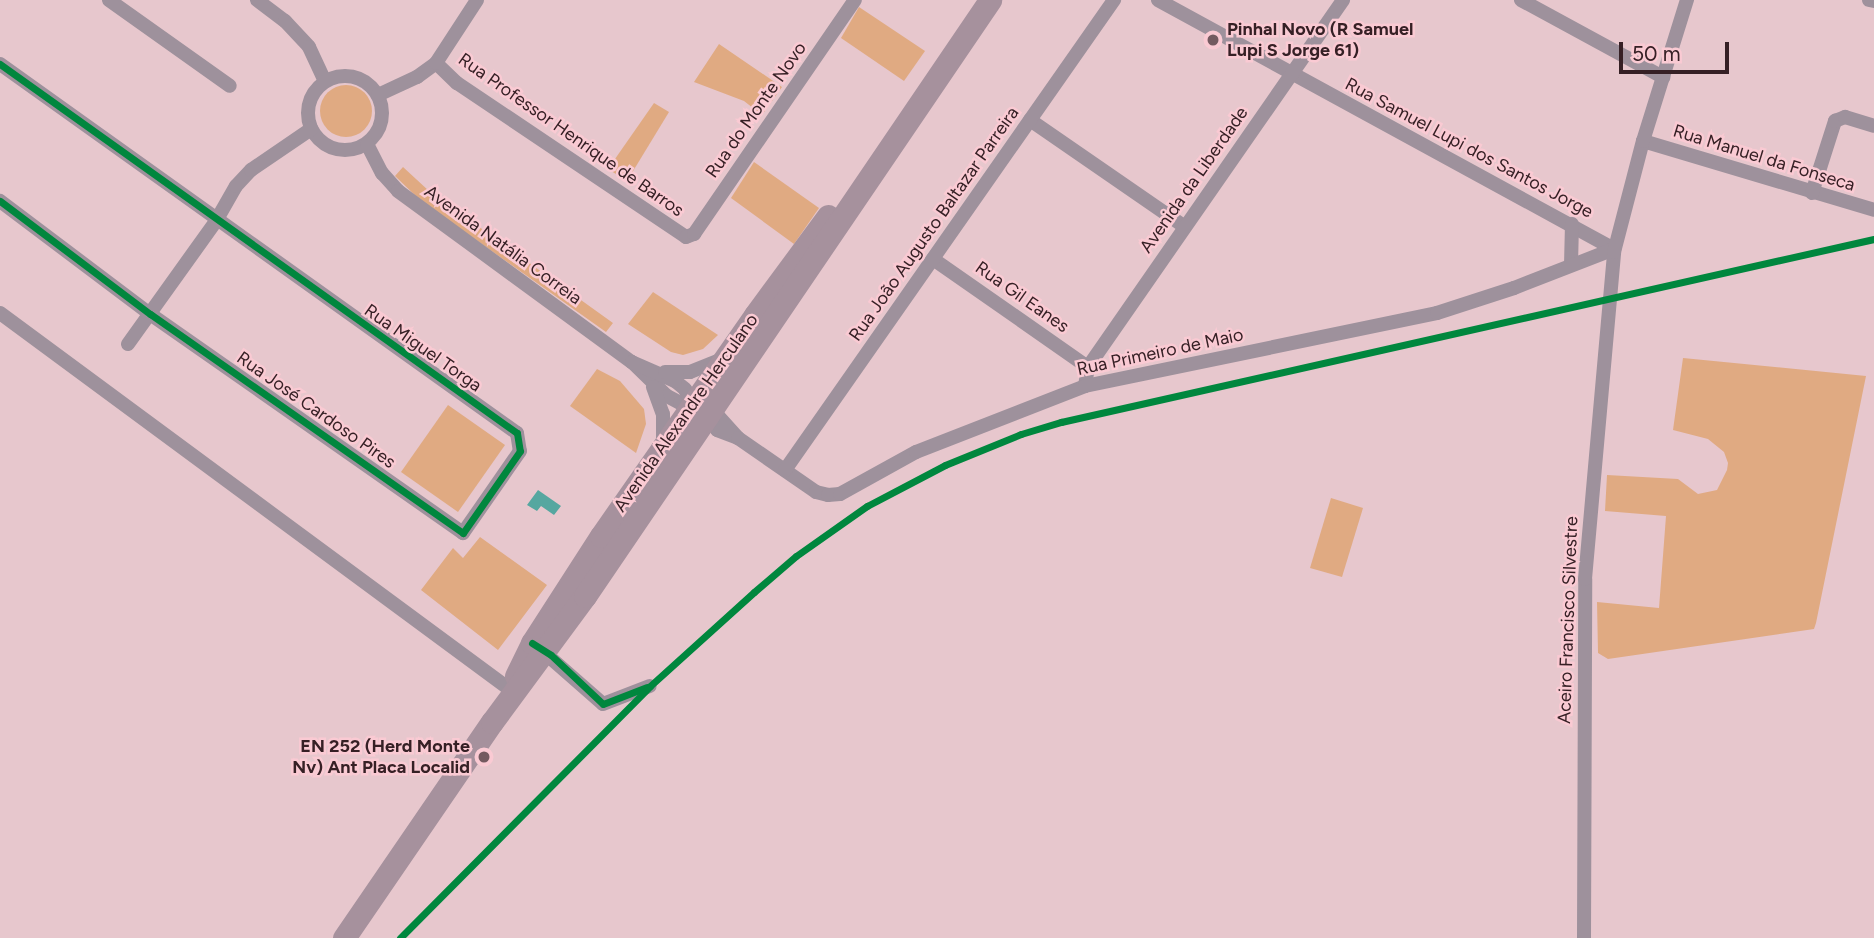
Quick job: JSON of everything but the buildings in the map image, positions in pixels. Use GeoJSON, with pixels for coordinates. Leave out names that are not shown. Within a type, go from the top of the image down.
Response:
{"type":"FeatureCollection","features":[{"type":"Feature","properties":{"kind":"main road","name":"Avenida Alexandre Herculano"},"geometry":{"type":"LineString","coordinates":[[539,647],[700,411],[858,199],[906,122],[990,0]]}},
{"type":"Feature","properties":{"kind":"main road","name":"Avenida Alexandre Herculano"},"geometry":{"type":"LineString","coordinates":[[344,938],[512,692],[663,447],[700,411],[726,355],[831,213],[906,122]]}},
{"type":"Feature","properties":{"kind":"street"},"geometry":{"type":"LineString","coordinates":[[109,0],[230,86]]}},
{"type":"Feature","properties":{"kind":"street"},"geometry":{"type":"LineString","coordinates":[[257,0],[285,21],[309,47],[325,81]]}},
{"type":"Feature","properties":{"kind":"street"},"geometry":{"type":"LineString","coordinates":[[378,95],[403,85],[436,63],[477,0]]}},
{"type":"Feature","properties":{"kind":"street","name":"Rua do Monte Novo"},"geometry":{"type":"LineString","coordinates":[[686,237],[694,234],[855,0]]}},
{"type":"Feature","properties":{"kind":"street","name":"Rua João Augusto Baltazar Parreira"},"geometry":{"type":"LineString","coordinates":[[785,470],[1114,0]]}},
{"type":"Feature","properties":{"kind":"street","name":"Rua Samuel Lupi dos Santos Jorge"},"geometry":{"type":"LineString","coordinates":[[1158,0],[1614,249]]}},
{"type":"Feature","properties":{"kind":"street","name":"Avenida da Liberdade"},"geometry":{"type":"LineString","coordinates":[[1085,386],[1088,367],[1343,0]]}},
{"type":"Feature","properties":{"kind":"street"},"geometry":{"type":"LineString","coordinates":[[1521,0],[1663,77]]}},
{"type":"Feature","properties":{"kind":"street","name":"Aceiro Francisco Silvestre"},"geometry":{"type":"LineString","coordinates":[[1584,938],[1585,579],[1614,249],[1643,141],[1687,0]]}},
{"type":"Feature","properties":{"kind":"street"},"geometry":{"type":"LineString","coordinates":[[1869,0],[1874,1]]}},
{"type":"Feature","properties":{"kind":"street","name":"Rua Professor Henrique de Barros"},"geometry":{"type":"LineString","coordinates":[[436,63],[457,83],[686,237]]}},
{"type":"Feature","properties":{"kind":"street","name":"Rua Miguel Torga"},"geometry":{"type":"LineString","coordinates":[[0,64],[216,221],[517,433],[520,451],[463,533]]}},
{"type":"Feature","properties":{"kind":"street"},"geometry":{"type":"LineString","coordinates":[[348,75],[370,85],[378,95],[383,116],[380,127],[367,144],[346,151],[336,149],[317,138],[311,130],[308,119],[310,97],[325,81],[348,75]]}},
{"type":"Feature","properties":{"kind":"street"},"geometry":{"type":"LineString","coordinates":[[1812,193],[1831,126],[1845,117],[1874,126]]}},
{"type":"Feature","properties":{"kind":"street"},"geometry":{"type":"LineString","coordinates":[[1030,120],[1185,228]]}},
{"type":"Feature","properties":{"kind":"street"},"geometry":{"type":"LineString","coordinates":[[128,344],[216,221],[236,186],[251,170],[311,130]]}},
{"type":"Feature","properties":{"kind":"street","name":"Rua Manuel da Fonseca"},"geometry":{"type":"LineString","coordinates":[[1643,141],[1874,210]]}},
{"type":"Feature","properties":{"kind":"street","name":"Avenida Natália Correia"},"geometry":{"type":"LineString","coordinates":[[367,144],[382,173],[398,191],[632,362],[651,372],[674,400],[700,411]]}},
{"type":"Feature","properties":{"kind":"street","name":"Rua José Cardoso Pires"},"geometry":{"type":"LineString","coordinates":[[0,201],[150,314],[463,533]]}},
{"type":"Feature","properties":{"kind":"street"},"geometry":{"type":"LineString","coordinates":[[1571,265],[1572,224]]}},
{"type":"Feature","properties":{"kind":"street","name":"Rua Primeiro de Maio"},"geometry":{"type":"LineString","coordinates":[[700,411],[719,417],[738,438],[816,492],[840,494],[916,452],[1085,386],[1437,313],[1614,249]]}},
{"type":"Feature","properties":{"kind":"street","name":"Rua Gil Eanes"},"geometry":{"type":"LineString","coordinates":[[933,259],[1088,367]]}},
{"type":"Feature","properties":{"kind":"street"},"geometry":{"type":"LineString","coordinates":[[0,313],[512,692]]}},
{"type":"Feature","properties":{"kind":"street"},"geometry":{"type":"LineString","coordinates":[[651,372],[690,372],[726,355]]}},
{"type":"Feature","properties":{"kind":"street","name":"Avenida Natália Correia"},"geometry":{"type":"LineString","coordinates":[[651,372],[661,407],[663,447]]}},
{"type":"Feature","properties":{"kind":"street"},"geometry":{"type":"LineString","coordinates":[[539,647],[603,704],[650,686]]}},
{"type":"Feature","properties":{"kind":"shaded area"},"geometry":{"type":"Polygon","coordinates":[[[859,7],[925,51],[904,81],[841,38],[859,7]]]}},
{"type":"Feature","properties":{"kind":"shaded area"},"geometry":{"type":"Polygon","coordinates":[[[719,44],[782,87],[762,115],[744,101],[694,82],[719,44]]]}},
{"type":"Feature","properties":{"kind":"shaded area"},"geometry":{"type":"Polygon","coordinates":[[[346,85],[356,87],[364,93],[370,101],[370,121],[364,129],[356,135],[346,137],[336,135],[328,129],[322,121],[320,111],[322,101],[328,93],[336,87],[346,85]]]}},
{"type":"Feature","properties":{"kind":"shaded area"},"geometry":{"type":"Polygon","coordinates":[[[654,103],[669,112],[627,181],[608,169],[654,103]]]}},
{"type":"Feature","properties":{"kind":"shaded area"},"geometry":{"type":"Polygon","coordinates":[[[754,162],[819,208],[794,244],[731,198],[754,162]]]}},
{"type":"Feature","properties":{"kind":"shaded area"},"geometry":{"type":"Polygon","coordinates":[[[403,167],[429,191],[613,323],[606,332],[421,201],[395,176],[403,167]]]}},
{"type":"Feature","properties":{"kind":"shaded area"},"geometry":{"type":"Polygon","coordinates":[[[653,292],[718,335],[703,349],[683,355],[671,352],[628,324],[653,292]]]}},
{"type":"Feature","properties":{"kind":"shaded area"},"geometry":{"type":"Polygon","coordinates":[[[1683,358],[1866,376],[1816,623],[1814,629],[1608,659],[1598,653],[1597,602],[1659,608],[1666,516],[1605,511],[1607,475],[1678,479],[1698,494],[1717,490],[1727,470],[1728,463],[1724,452],[1708,439],[1673,430],[1683,358]]]}},
{"type":"Feature","properties":{"kind":"shaded area"},"geometry":{"type":"Polygon","coordinates":[[[597,369],[620,381],[644,409],[646,424],[636,453],[570,406],[597,369]]]}},
{"type":"Feature","properties":{"kind":"shaded area"},"geometry":{"type":"Polygon","coordinates":[[[448,405],[505,445],[458,512],[401,472],[448,405]]]}},
{"type":"Feature","properties":{"kind":"shaded area"},"geometry":{"type":"Polygon","coordinates":[[[1331,498],[1363,508],[1342,577],[1310,568],[1331,498]]]}},
{"type":"Feature","properties":{"kind":"shaded area"},"geometry":{"type":"Polygon","coordinates":[[[480,537],[547,585],[498,650],[421,590],[453,548],[463,558],[480,537]]]}},
{"type":"Feature","properties":{"kind":"water"},"geometry":{"type":"Polygon","coordinates":[[[538,490],[561,506],[554,515],[541,506],[537,511],[527,505],[538,490]]]}},
{"type":"Feature","properties":{"kind":"cycle path"},"geometry":{"type":"LineString","coordinates":[[0,64],[517,433],[520,451],[463,533],[150,314],[0,201]]}},
{"type":"Feature","properties":{"kind":"cycle path"},"geometry":{"type":"LineString","coordinates":[[400,938],[650,686],[754,592],[796,556],[867,506],[945,465],[1021,434],[1061,422],[1874,239]]}},
{"type":"Feature","properties":{"kind":"cycle path"},"geometry":{"type":"LineString","coordinates":[[532,643],[551,655],[603,704],[647,687]]}},
{"type":"Feature","properties":{"kind":"place","name":"Pinhal Novo (R Samuel Lupi S Jorge 61)"},"geometry":{"type":"Point","coordinates":[1213,40]}},
{"type":"Feature","properties":{"kind":"place","name":"EN 252 (Herd Monte Nv) Ant Placa Localid"},"geometry":{"type":"Point","coordinates":[484,757]}}]}
